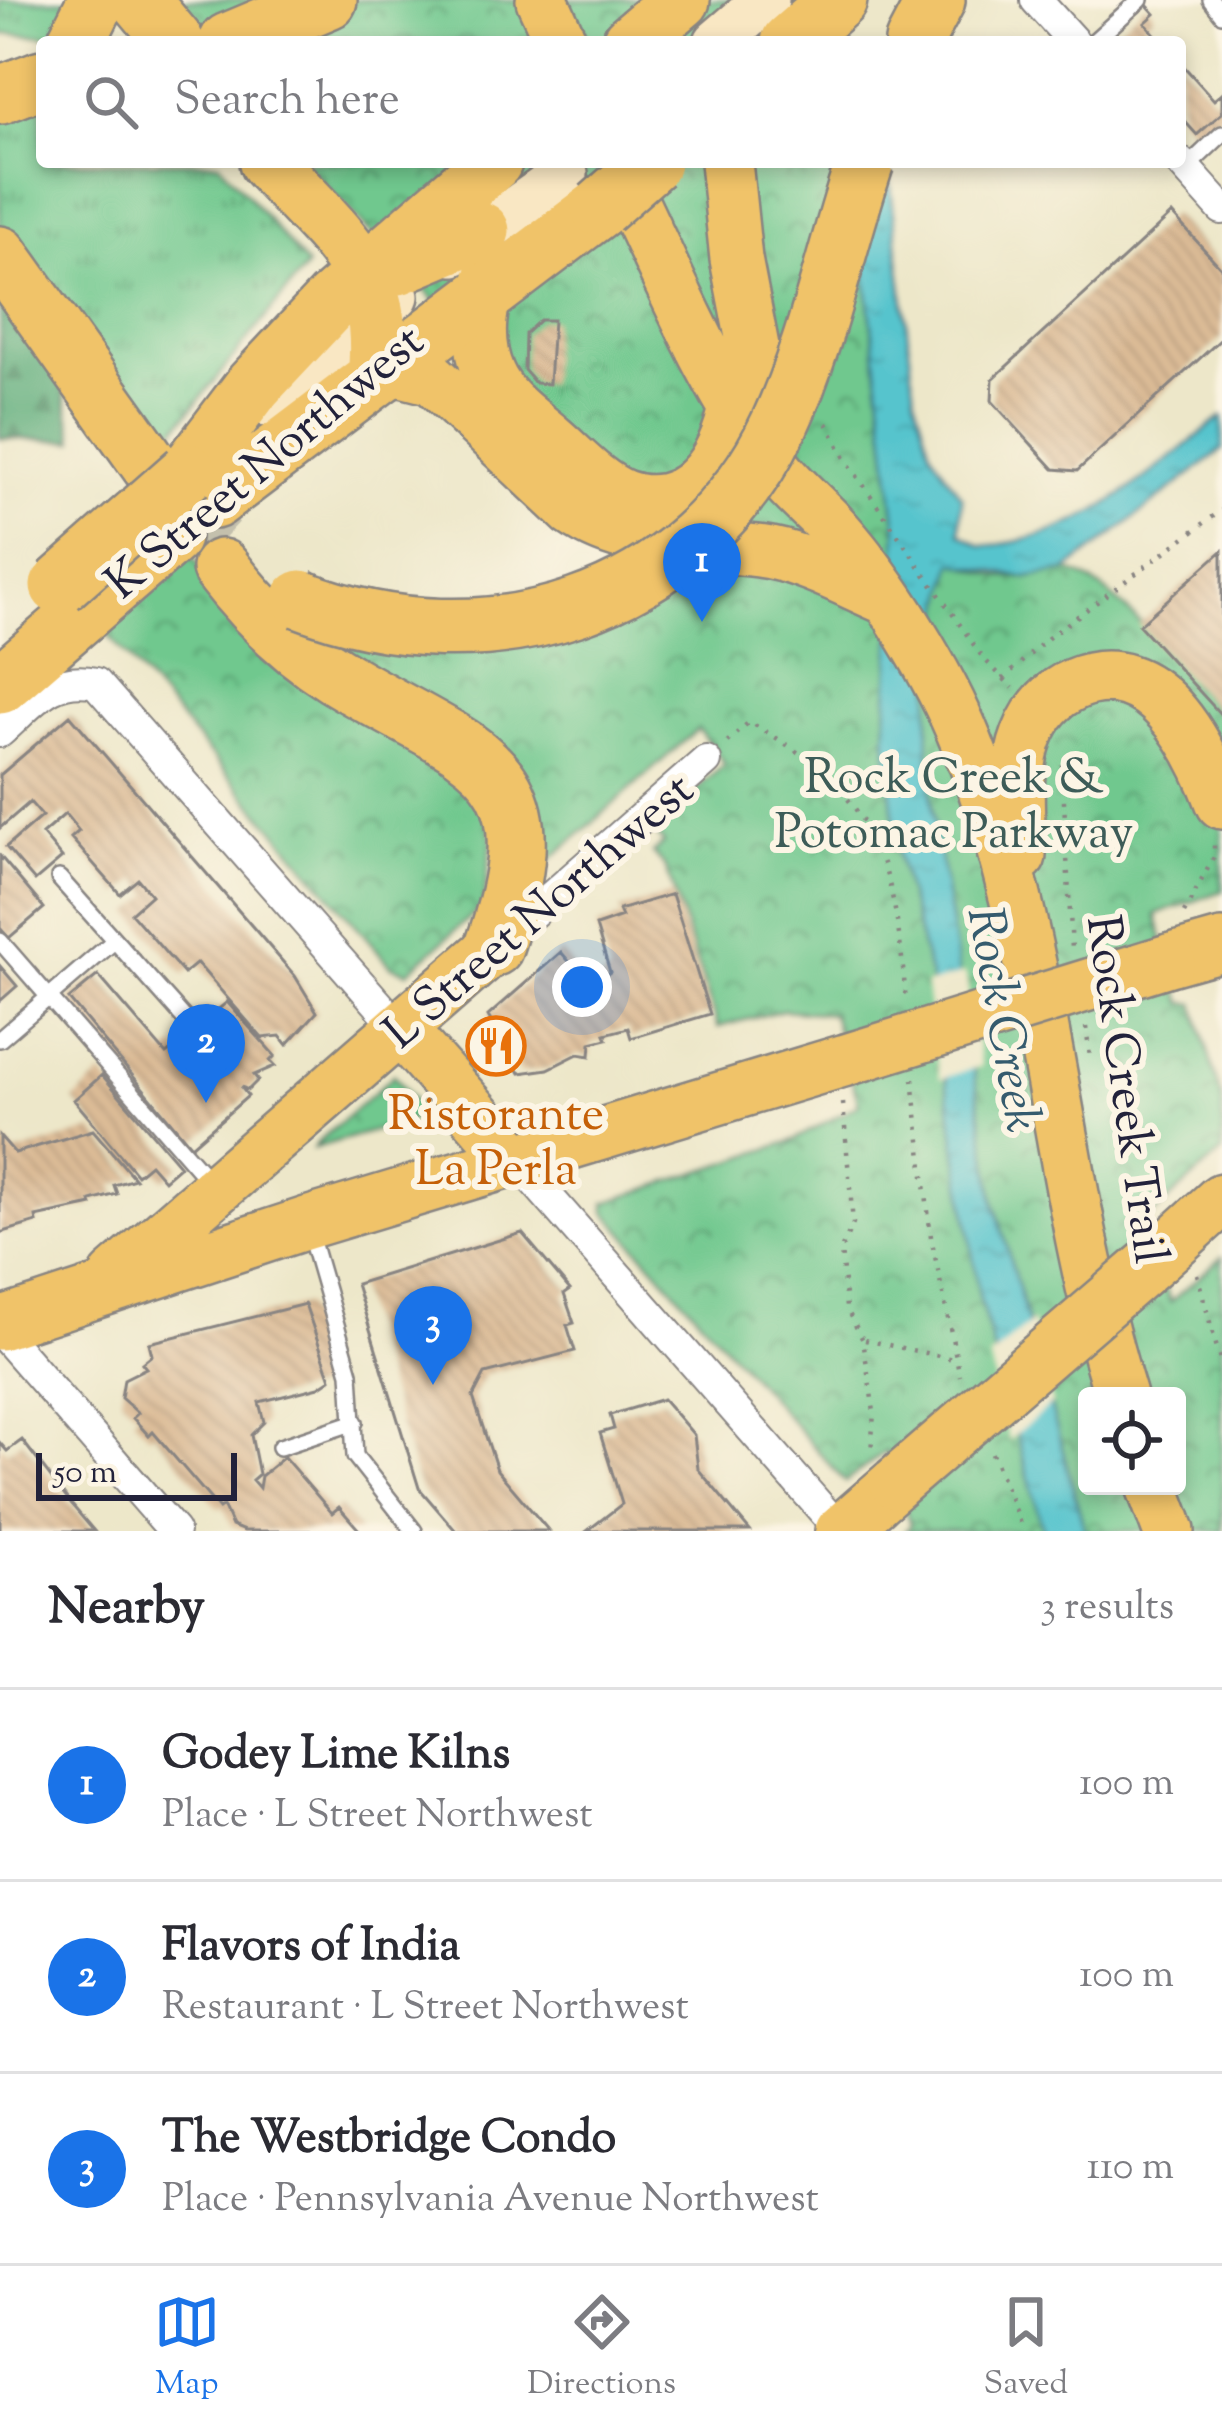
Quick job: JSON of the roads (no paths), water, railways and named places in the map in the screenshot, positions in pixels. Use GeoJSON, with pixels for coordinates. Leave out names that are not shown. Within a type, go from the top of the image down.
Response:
{"type":"FeatureCollection","features":[{"type":"Feature","properties":{"kind":"highway"},"geometry":{"type":"LineString","coordinates":[[79,36],[97,0]]}},
{"type":"Feature","properties":{"kind":"highway"},"geometry":{"type":"LineString","coordinates":[[140,0],[170,36]]}},
{"type":"Feature","properties":{"kind":"highway"},"geometry":{"type":"LineString","coordinates":[[242,36],[328,0]]}},
{"type":"Feature","properties":{"kind":"highway"},"geometry":{"type":"LineString","coordinates":[[591,31],[681,0]]}},
{"type":"Feature","properties":{"kind":"highway"},"geometry":{"type":"LineString","coordinates":[[797,36],[838,0]]}},
{"type":"Feature","properties":{"kind":"highway"},"geometry":{"type":"LineString","coordinates":[[917,36],[936,0]]}},
{"type":"Feature","properties":{"kind":"highway"},"geometry":{"type":"LineString","coordinates":[[0,60],[36,63]]}},
{"type":"Feature","properties":{"kind":"highway"},"geometry":{"type":"LineString","coordinates":[[0,95],[36,82]]}},
{"type":"Feature","properties":{"kind":"highway"},"geometry":{"type":"LineString","coordinates":[[275,168],[415,295]]}},
{"type":"Feature","properties":{"kind":"highway"},"geometry":{"type":"LineString","coordinates":[[376,377],[415,295],[489,168]]}},
{"type":"Feature","properties":{"kind":"highway"},"geometry":{"type":"LineString","coordinates":[[494,947],[509,906],[518,842],[511,806],[495,774],[469,747],[308,658],[262,618],[227,562],[356,619],[395,626],[498,628],[586,606],[674,556],[728,505],[779,425],[863,168]]}},
{"type":"Feature","properties":{"kind":"highway"},"geometry":{"type":"LineString","coordinates":[[415,295],[615,182]]}},
{"type":"Feature","properties":{"kind":"highway"},"geometry":{"type":"LineString","coordinates":[[415,295],[415,261],[490,240]]}},
{"type":"Feature","properties":{"kind":"highway"},"geometry":{"type":"LineString","coordinates":[[0,255],[183,488]]}},
{"type":"Feature","properties":{"kind":"highway","name":"K Street Northwest"},"geometry":{"type":"LineString","coordinates":[[0,637],[71,600],[214,500],[272,409],[376,377],[415,295]]}},
{"type":"Feature","properties":{"kind":"highway","name":"K Street Northwest"},"geometry":{"type":"LineString","coordinates":[[0,685],[71,600],[183,488],[272,409],[415,295]]}},
{"type":"Feature","properties":{"kind":"main road"},"geometry":{"type":"LineString","coordinates":[[542,0],[591,31]]}},
{"type":"Feature","properties":{"kind":"main road"},"geometry":{"type":"LineString","coordinates":[[724,36],[766,0]]}},
{"type":"Feature","properties":{"kind":"main road"},"geometry":{"type":"LineString","coordinates":[[727,168],[748,397],[726,447],[698,484],[656,499],[625,496],[500,394],[488,371],[481,340],[415,295],[490,240],[615,182],[748,397],[792,437],[858,519],[884,597],[966,741],[1019,915],[1082,1249],[1118,1387]]}},
{"type":"Feature","properties":{"kind":"main road"},"geometry":{"type":"LineString","coordinates":[[376,377],[398,370],[433,379],[573,511],[600,528],[632,538],[794,558],[884,597]]}},
{"type":"Feature","properties":{"kind":"main road"},"geometry":{"type":"LineString","coordinates":[[1019,915],[1021,756],[1038,712],[1060,692],[1104,677],[1146,690],[1191,736],[1222,803]]}},
{"type":"Feature","properties":{"kind":"main road"},"geometry":{"type":"LineString","coordinates":[[0,1327],[307,1223],[515,1159],[844,1082],[1222,943]]}},
{"type":"Feature","properties":{"kind":"main road","name":"L Street Northwest"},"geometry":{"type":"LineString","coordinates":[[96,1293],[494,947]]}},
{"type":"Feature","properties":{"kind":"main road"},"geometry":{"type":"LineString","coordinates":[[400,1029],[515,1159]]}},
{"type":"Feature","properties":{"kind":"main road"},"geometry":{"type":"LineString","coordinates":[[841,1531],[883,1477],[1177,1265],[1222,1199]]}},
{"type":"Feature","properties":{"kind":"main road"},"geometry":{"type":"LineString","coordinates":[[1155,1495],[1169,1531]]}},
{"type":"Feature","properties":{"kind":"street"},"geometry":{"type":"LineString","coordinates":[[1036,0],[1069,36]]}},
{"type":"Feature","properties":{"kind":"street"},"geometry":{"type":"LineString","coordinates":[[1186,168],[1222,209]]}},
{"type":"Feature","properties":{"kind":"street"},"geometry":{"type":"LineString","coordinates":[[0,732],[64,679],[96,683],[400,1029]]}},
{"type":"Feature","properties":{"kind":"street","name":"L Street Northwest"},"geometry":{"type":"LineString","coordinates":[[494,947],[706,761]]}},
{"type":"Feature","properties":{"kind":"street"},"geometry":{"type":"LineString","coordinates":[[515,1159],[841,1531]]}},
{"type":"Feature","properties":{"kind":"street"},"geometry":{"type":"LineString","coordinates":[[0,1327],[173,1531]]}},
{"type":"Feature","properties":{"kind":"lane"},"geometry":{"type":"LineString","coordinates":[[1101,36],[1140,0]]}},
{"type":"Feature","properties":{"kind":"lane"},"geometry":{"type":"LineString","coordinates":[[1210,0],[1222,14]]}},
{"type":"Feature","properties":{"kind":"lane"},"geometry":{"type":"LineString","coordinates":[[1186,163],[1222,134]]}},
{"type":"Feature","properties":{"kind":"lane"},"geometry":{"type":"LineString","coordinates":[[59,878],[193,1028]]}},
{"type":"Feature","properties":{"kind":"lane"},"geometry":{"type":"LineString","coordinates":[[0,940],[216,1189]]}},
{"type":"Feature","properties":{"kind":"lane"},"geometry":{"type":"LineString","coordinates":[[0,1039],[114,941]]}},
{"type":"Feature","properties":{"kind":"lane"},"geometry":{"type":"LineString","coordinates":[[307,1223],[350,1373],[355,1456],[414,1531]]}},
{"type":"Feature","properties":{"kind":"lane"},"geometry":{"type":"LineString","coordinates":[[280,1448],[355,1422]]}},
{"type":"Feature","properties":{"kind":"water"},"geometry":{"type":"Polygon","coordinates":[[[853,168],[889,168],[915,397],[931,451],[962,498],[960,533],[982,546],[1051,532],[1111,501],[1222,417],[1222,450],[1066,571],[1027,578],[953,563],[931,686],[933,811],[995,1204],[1085,1531],[1043,1531],[979,1296],[931,981],[898,858],[886,738],[897,530],[853,168]]]}},
{"type":"Feature","properties":{"kind":"tunnel"},"geometry":{"type":"LineString","coordinates":[[178,504],[233,556]]}},
{"type":"Feature","properties":{"kind":"place","name":"Godey Lime Kilns"},"geometry":{"type":"Point","coordinates":[702,622]}},
{"type":"Feature","properties":{"kind":"place","name":"Ristorante La Perla"},"geometry":{"type":"Point","coordinates":[496,1046]}},
{"type":"Feature","properties":{"kind":"place","name":"Flavors of India"},"geometry":{"type":"Point","coordinates":[206,1103]}},
{"type":"Feature","properties":{"kind":"place","name":"The Westbridge Condo"},"geometry":{"type":"Point","coordinates":[433,1385]}},
{"type":"Feature","properties":{"kind":"park label","name":"Rock Creek & Potomac Parkway"},"geometry":{"type":"Point","coordinates":[954,802]}},
{"type":"Feature","properties":{"kind":"water label","name":"Rock Creek"},"geometry":{"type":"Point","coordinates":[1006,1019]}}]}
